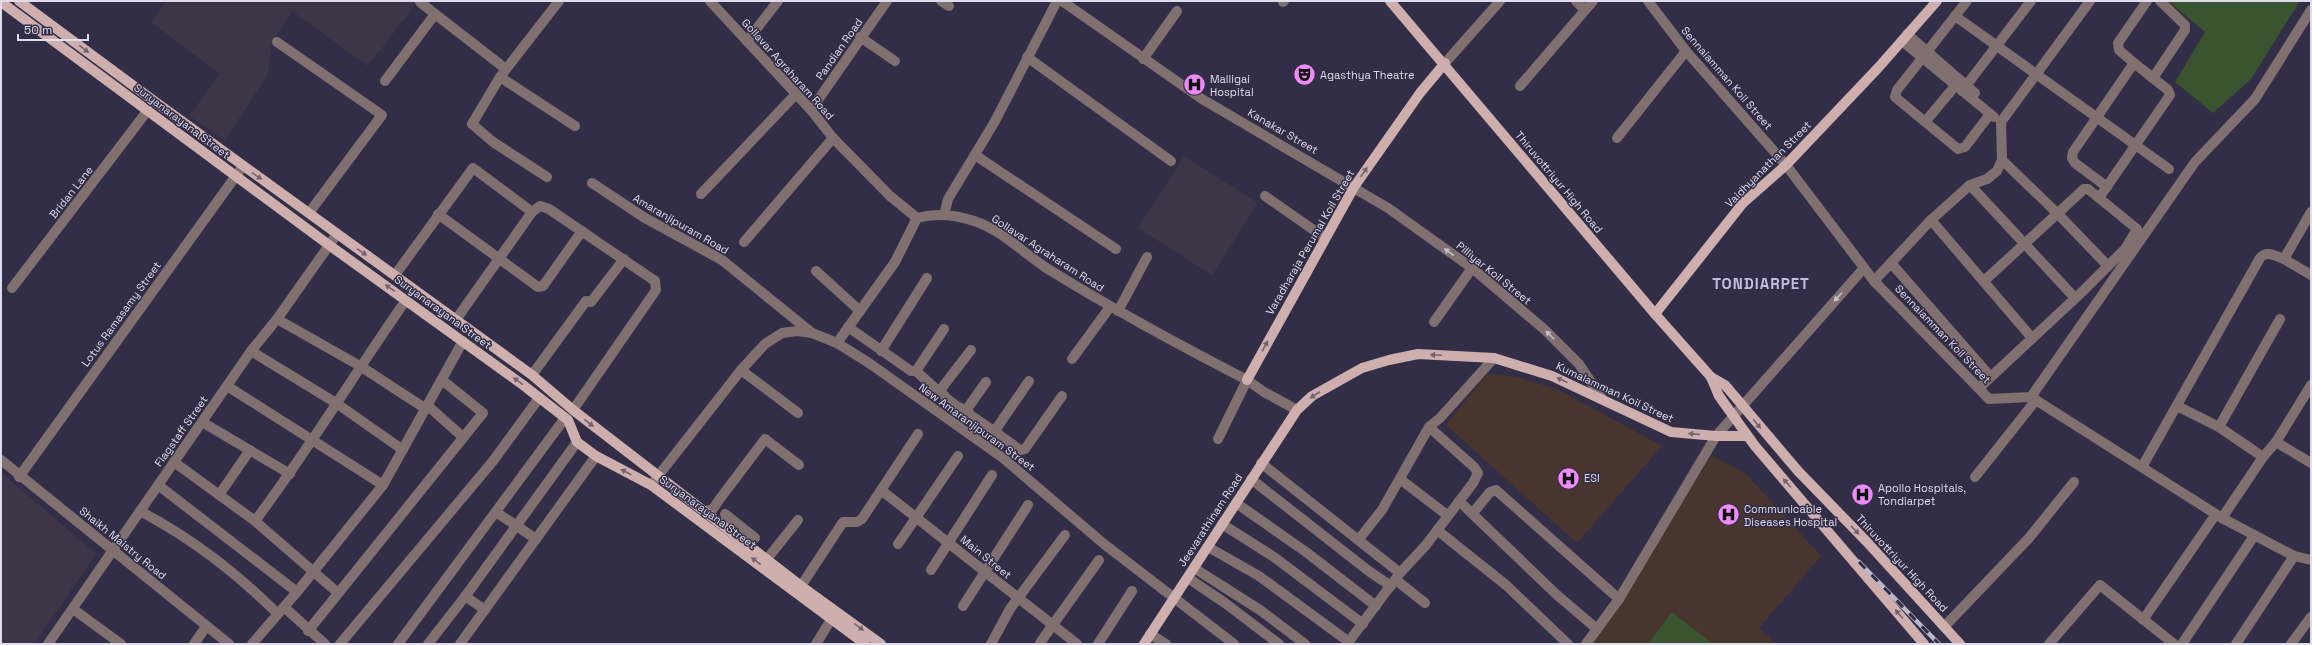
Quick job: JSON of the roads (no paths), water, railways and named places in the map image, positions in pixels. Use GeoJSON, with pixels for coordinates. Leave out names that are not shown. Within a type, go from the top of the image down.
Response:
{"type":"FeatureCollection","features":[{"type":"Feature","properties":{"kind":"main road","name":"Suryanarayana Street"},"geometry":{"type":"LineString","coordinates":[[20,1],[243,166],[395,275],[455,321],[532,375],[573,410],[706,511],[801,586],[882,644]]}},
{"type":"Feature","properties":{"kind":"main road","name":"Thiruvottriyur High Road"},"geometry":{"type":"LineString","coordinates":[[1390,1],[1445,63],[1654,314],[1711,377],[1725,385],[1798,472],[1867,542],[1960,644]]}},
{"type":"Feature","properties":{"kind":"main road","name":"Vaidhyanathan Street"},"geometry":{"type":"LineString","coordinates":[[1654,314],[1743,203],[1786,165],[1905,38],[1937,1]]}},
{"type":"Feature","properties":{"kind":"main road","name":"Suryanarayana Street"},"geometry":{"type":"LineString","coordinates":[[1,2],[329,245],[463,341],[539,398],[565,418],[577,442],[596,456],[651,485],[865,644]]}},
{"type":"Feature","properties":{"kind":"main road","name":"Varadharaja Perumal Koil Street"},"geometry":{"type":"LineString","coordinates":[[1247,380],[1354,187],[1420,93],[1445,63]]}},
{"type":"Feature","properties":{"kind":"main road","name":"Kumalamman Koil Street"},"geometry":{"type":"LineString","coordinates":[[1297,410],[1312,396],[1362,368],[1389,360],[1418,354],[1494,358],[1552,376],[1601,397],[1671,432],[1716,436],[1747,436]]}},
{"type":"Feature","properties":{"kind":"main road","name":"Thiruvottriyur High Road"},"geometry":{"type":"LineString","coordinates":[[1711,377],[1719,396],[1747,436],[1924,644]]}},
{"type":"Feature","properties":{"kind":"main road","name":"Jeevarathinam Road"},"geometry":{"type":"LineString","coordinates":[[1144,644],[1297,410]]}},
{"type":"Feature","properties":{"kind":"street"},"geometry":{"type":"LineString","coordinates":[[547,177],[493,142],[472,124],[503,73],[559,1]]}},
{"type":"Feature","properties":{"kind":"street","name":"Gollavar Agraharam Road"},"geometry":{"type":"LineString","coordinates":[[710,1],[811,110],[833,138],[890,196],[917,218],[944,215],[974,221],[992,230],[1050,271],[1114,309],[1247,380],[1264,392],[1297,410]]}},
{"type":"Feature","properties":{"kind":"street"},"geometry":{"type":"LineString","coordinates":[[747,40],[778,1]]}},
{"type":"Feature","properties":{"kind":"street","name":"Pandian Road"},"geometry":{"type":"LineString","coordinates":[[811,110],[860,37],[887,1]]}},
{"type":"Feature","properties":{"kind":"street"},"geometry":{"type":"LineString","coordinates":[[944,215],[948,199],[994,123],[1057,1]]}},
{"type":"Feature","properties":{"kind":"street","name":"Kanakar Street"},"geometry":{"type":"LineString","coordinates":[[1062,1],[1202,99],[1354,187]]}},
{"type":"Feature","properties":{"kind":"street"},"geometry":{"type":"LineString","coordinates":[[1445,63],[1500,1]]}},
{"type":"Feature","properties":{"kind":"street"},"geometry":{"type":"LineString","coordinates":[[1576,1],[1585,10]]}},
{"type":"Feature","properties":{"kind":"street"},"geometry":{"type":"LineString","coordinates":[[1520,86],[1593,1]]}},
{"type":"Feature","properties":{"kind":"street","name":"Sennaiamman Koil Street"},"geometry":{"type":"LineString","coordinates":[[1648,1],[1686,51],[1786,165],[1874,281],[1989,399],[2034,399]]}},
{"type":"Feature","properties":{"kind":"street"},"geometry":{"type":"LineString","coordinates":[[1967,1],[1895,93],[1896,97],[1958,149],[1961,149],[1990,114]]}},
{"type":"Feature","properties":{"kind":"street"},"geometry":{"type":"LineString","coordinates":[[1925,122],[1961,87],[1997,46],[2031,1]]}},
{"type":"Feature","properties":{"kind":"street"},"geometry":{"type":"LineString","coordinates":[[1874,281],[1931,220],[1970,185],[1993,175],[2002,160],[2002,120],[2035,73],[2090,1]]}},
{"type":"Feature","properties":{"kind":"street"},"geometry":{"type":"LineString","coordinates":[[2099,198],[2170,95],[2168,90],[2134,64],[2119,50],[2118,43],[2147,1]]}},
{"type":"Feature","properties":{"kind":"street"},"geometry":{"type":"LineString","coordinates":[[2153,78],[2184,30],[2185,25],[2160,1]]}},
{"type":"Feature","properties":{"kind":"street"},"geometry":{"type":"LineString","coordinates":[[420,2],[503,73],[575,126]]}},
{"type":"Feature","properties":{"kind":"street"},"geometry":{"type":"LineString","coordinates":[[1975,477],[2034,399],[2196,162],[2255,99],[2311,10]]}},
{"type":"Feature","properties":{"kind":"street"},"geometry":{"type":"LineString","coordinates":[[1143,59],[1177,11]]}},
{"type":"Feature","properties":{"kind":"street"},"geometry":{"type":"LineString","coordinates":[[385,81],[435,14]]}},
{"type":"Feature","properties":{"kind":"street"},"geometry":{"type":"LineString","coordinates":[[1955,16],[2097,116],[2168,169]]}},
{"type":"Feature","properties":{"kind":"street"},"geometry":{"type":"LineString","coordinates":[[860,37],[895,61]]}},
{"type":"Feature","properties":{"kind":"street"},"geometry":{"type":"LineString","coordinates":[[1905,38],[1990,114],[2002,120]]}},
{"type":"Feature","properties":{"kind":"street"},"geometry":{"type":"LineString","coordinates":[[277,42],[382,115],[309,212]]}},
{"type":"Feature","properties":{"kind":"street"},"geometry":{"type":"LineString","coordinates":[[1617,138],[1686,51]]}},
{"type":"Feature","properties":{"kind":"street"},"geometry":{"type":"LineString","coordinates":[[1027,57],[1171,161]]}},
{"type":"Feature","properties":{"kind":"street"},"geometry":{"type":"LineString","coordinates":[[2107,187],[2075,163],[2072,158],[2073,152],[2134,64]]}},
{"type":"Feature","properties":{"kind":"street"},"geometry":{"type":"LineString","coordinates":[[1961,87],[2002,120]]}},
{"type":"Feature","properties":{"kind":"street"},"geometry":{"type":"LineString","coordinates":[[701,194],[796,94]]}},
{"type":"Feature","properties":{"kind":"street","name":"Bridan Lane"},"geometry":{"type":"LineString","coordinates":[[12,288],[148,110]]}},
{"type":"Feature","properties":{"kind":"street"},"geometry":{"type":"LineString","coordinates":[[744,242],[833,138]]}},
{"type":"Feature","properties":{"kind":"street"},"geometry":{"type":"LineString","coordinates":[[975,154],[1116,249]]}},
{"type":"Feature","properties":{"kind":"street"},"geometry":{"type":"LineString","coordinates":[[2002,160],[2058,214],[2108,266]]}},
{"type":"Feature","properties":{"kind":"street","name":"Lotus Ramasamy Street"},"geometry":{"type":"LineString","coordinates":[[19,477],[243,166]]}},
{"type":"Feature","properties":{"kind":"street"},"geometry":{"type":"LineString","coordinates":[[395,275],[473,168],[532,212]]}},
{"type":"Feature","properties":{"kind":"street","name":"Amaranjipuram Road"},"geometry":{"type":"LineString","coordinates":[[592,183],[645,218],[722,260],[812,333]]}},
{"type":"Feature","properties":{"kind":"street"},"geometry":{"type":"LineString","coordinates":[[1970,185],[2075,298]]}},
{"type":"Feature","properties":{"kind":"street","name":"Pilliyar Koil Street"},"geometry":{"type":"LineString","coordinates":[[1354,187],[1388,208],[1472,268],[1545,330],[1579,364],[1601,397]]}},
{"type":"Feature","properties":{"kind":"street"},"geometry":{"type":"LineString","coordinates":[[1979,388],[2108,266],[2124,249],[2137,229],[2088,189],[2084,189],[1984,282]]}},
{"type":"Feature","properties":{"kind":"street"},"geometry":{"type":"LineString","coordinates":[[1266,196],[1325,238]]}},
{"type":"Feature","properties":{"kind":"street"},"geometry":{"type":"LineString","coordinates":[[455,321],[536,208],[546,207],[655,281],[656,290],[573,410]]}},
{"type":"Feature","properties":{"kind":"street"},"geometry":{"type":"LineString","coordinates":[[2284,259],[2311,212]]}},
{"type":"Feature","properties":{"kind":"street"},"geometry":{"type":"LineString","coordinates":[[438,214],[500,258],[535,286],[543,286],[582,231]]}},
{"type":"Feature","properties":{"kind":"street"},"geometry":{"type":"LineString","coordinates":[[837,343],[895,262],[917,218]]}},
{"type":"Feature","properties":{"kind":"street"},"geometry":{"type":"LineString","coordinates":[[1931,220],[2032,338]]}},
{"type":"Feature","properties":{"kind":"street","name":"Flagstaff Street"},"geometry":{"type":"LineString","coordinates":[[48,644],[227,386],[277,319],[337,234]]}},
{"type":"Feature","properties":{"kind":"street"},"geometry":{"type":"LineString","coordinates":[[2142,467],[2263,254],[2268,253],[2284,259],[2311,275]]}},
{"type":"Feature","properties":{"kind":"street"},"geometry":{"type":"LineString","coordinates":[[1072,359],[1114,309],[1147,257]]}},
{"type":"Feature","properties":{"kind":"street"},"geometry":{"type":"LineString","coordinates":[[532,375],[586,301],[591,302],[624,259]]}},
{"type":"Feature","properties":{"kind":"street"},"geometry":{"type":"LineString","coordinates":[[1891,263],[1990,376]]}},
{"type":"Feature","properties":{"kind":"street"},"geometry":{"type":"LineString","coordinates":[[1434,322],[1472,268]]}},
{"type":"Feature","properties":{"kind":"street"},"geometry":{"type":"LineString","coordinates":[[1586,644],[1619,598],[1662,530],[1716,436],[1732,415],[1864,268]]}},
{"type":"Feature","properties":{"kind":"street"},"geometry":{"type":"LineString","coordinates":[[816,271],[860,311]]}},
{"type":"Feature","properties":{"kind":"street"},"geometry":{"type":"LineString","coordinates":[[881,350],[928,278]]}},
{"type":"Feature","properties":{"kind":"street"},"geometry":{"type":"LineString","coordinates":[[255,521],[290,474],[360,366],[406,300]]}},
{"type":"Feature","properties":{"kind":"street"},"geometry":{"type":"LineString","coordinates":[[277,319],[360,366],[427,407],[463,437]]}},
{"type":"Feature","properties":{"kind":"street"},"geometry":{"type":"LineString","coordinates":[[2219,427],[2280,319]]}},
{"type":"Feature","properties":{"kind":"street"},"geometry":{"type":"LineString","coordinates":[[848,327],[911,371],[916,371],[937,390],[941,389]]}},
{"type":"Feature","properties":{"kind":"street"},"geometry":{"type":"LineString","coordinates":[[916,371],[944,328]]}},
{"type":"Feature","properties":{"kind":"street"},"geometry":{"type":"LineString","coordinates":[[651,485],[741,370],[765,344],[782,333],[797,331],[812,333]]}},
{"type":"Feature","properties":{"kind":"street","name":"New Amaranjipuram Street"},"geometry":{"type":"LineString","coordinates":[[812,333],[837,343],[869,363],[1003,458],[1104,544],[1175,597],[1234,644]]}},
{"type":"Feature","properties":{"kind":"street"},"geometry":{"type":"LineString","coordinates":[[252,644],[297,592],[383,485],[463,341]]}},
{"type":"Feature","properties":{"kind":"street"},"geometry":{"type":"LineString","coordinates":[[941,389],[971,350]]}},
{"type":"Feature","properties":{"kind":"street"},"geometry":{"type":"LineString","coordinates":[[251,352],[336,402],[403,450]]}},
{"type":"Feature","properties":{"kind":"street"},"geometry":{"type":"LineString","coordinates":[[1359,539],[1382,510],[1429,427],[1440,418],[1494,358]]}},
{"type":"Feature","properties":{"kind":"street"},"geometry":{"type":"LineString","coordinates":[[741,370],[798,413]]}},
{"type":"Feature","properties":{"kind":"street"},"geometry":{"type":"LineString","coordinates":[[308,631],[482,413],[442,380]]}},
{"type":"Feature","properties":{"kind":"street"},"geometry":{"type":"LineString","coordinates":[[1218,439],[1247,380]]}},
{"type":"Feature","properties":{"kind":"street"},"geometry":{"type":"LineString","coordinates":[[996,429],[1029,381]]}},
{"type":"Feature","properties":{"kind":"street"},"geometry":{"type":"LineString","coordinates":[[967,409],[986,382]]}},
{"type":"Feature","properties":{"kind":"street"},"geometry":{"type":"LineString","coordinates":[[2143,620],[2263,457],[2276,442],[2308,396],[2311,385]]}},
{"type":"Feature","properties":{"kind":"street"},"geometry":{"type":"LineString","coordinates":[[227,386],[313,439],[383,485]]}},
{"type":"Feature","properties":{"kind":"street"},"geometry":{"type":"LineString","coordinates":[[941,389],[942,394],[962,408],[967,409],[970,414],[992,430],[996,429]]}},
{"type":"Feature","properties":{"kind":"street"},"geometry":{"type":"LineString","coordinates":[[996,429],[998,434],[1018,449],[1023,450],[1062,396]]}},
{"type":"Feature","properties":{"kind":"street"},"geometry":{"type":"LineString","coordinates":[[340,644],[493,461],[539,398]]}},
{"type":"Feature","properties":{"kind":"street"},"geometry":{"type":"LineString","coordinates":[[2034,399],[2219,516],[2294,556],[2311,560]]}},
{"type":"Feature","properties":{"kind":"street"},"geometry":{"type":"LineString","coordinates":[[2177,406],[2219,427],[2263,457]]}},
{"type":"Feature","properties":{"kind":"street"},"geometry":{"type":"LineString","coordinates":[[398,644],[565,418]]}},
{"type":"Feature","properties":{"kind":"street"},"geometry":{"type":"LineString","coordinates":[[202,422],[290,474]]}},
{"type":"Feature","properties":{"kind":"street"},"geometry":{"type":"LineString","coordinates":[[1208,547],[1259,576],[1348,643],[1473,483],[1478,473],[1474,467],[1429,427]]}},
{"type":"Feature","properties":{"kind":"street"},"geometry":{"type":"LineString","coordinates":[[801,586],[844,522],[860,521],[918,434]]}},
{"type":"Feature","properties":{"kind":"street"},"geometry":{"type":"LineString","coordinates":[[706,511],[712,508],[723,495],[765,439],[799,465]]}},
{"type":"Feature","properties":{"kind":"street"},"geometry":{"type":"LineString","coordinates":[[428,644],[465,596],[577,442]]}},
{"type":"Feature","properties":{"kind":"street"},"geometry":{"type":"LineString","coordinates":[[2276,442],[2311,463]]}},
{"type":"Feature","properties":{"kind":"street"},"geometry":{"type":"LineString","coordinates":[[220,495],[250,450]]}},
{"type":"Feature","properties":{"kind":"street"},"geometry":{"type":"LineString","coordinates":[[460,644],[596,456]]}},
{"type":"Feature","properties":{"kind":"street"},"geometry":{"type":"LineString","coordinates":[[898,544],[958,456]]}},
{"type":"Feature","properties":{"kind":"street","name":"Shaikh Maistry Road"},"geometry":{"type":"LineString","coordinates":[[1,460],[19,477],[114,550],[206,627],[229,644]]}},
{"type":"Feature","properties":{"kind":"street"},"geometry":{"type":"LineString","coordinates":[[174,462],[255,521],[338,593]]}},
{"type":"Feature","properties":{"kind":"street"},"geometry":{"type":"LineString","coordinates":[[1261,463],[1359,539],[1396,580],[1425,603]]}},
{"type":"Feature","properties":{"kind":"street"},"geometry":{"type":"LineString","coordinates":[[931,570],[992,474]]}},
{"type":"Feature","properties":{"kind":"street"},"geometry":{"type":"LineString","coordinates":[[1251,479],[1370,572],[1396,580]]}},
{"type":"Feature","properties":{"kind":"street"},"geometry":{"type":"LineString","coordinates":[[1400,479],[1447,515]]}},
{"type":"Feature","properties":{"kind":"street"},"geometry":{"type":"LineString","coordinates":[[1944,627],[2029,538],[2074,482]]}},
{"type":"Feature","properties":{"kind":"street"},"geometry":{"type":"LineString","coordinates":[[158,485],[297,592]]}},
{"type":"Feature","properties":{"kind":"street","name":"Main Street"},"geometry":{"type":"LineString","coordinates":[[881,490],[1077,644]]}},
{"type":"Feature","properties":{"kind":"street"},"geometry":{"type":"LineString","coordinates":[[1473,513],[1490,492],[1496,490],[1619,598]]}},
{"type":"Feature","properties":{"kind":"street"},"geometry":{"type":"LineString","coordinates":[[1459,501],[1557,594],[1597,628]]}},
{"type":"Feature","properties":{"kind":"street"},"geometry":{"type":"LineString","coordinates":[[1236,503],[1306,552],[1376,606]]}},
{"type":"Feature","properties":{"kind":"street"},"geometry":{"type":"LineString","coordinates":[[964,606],[984,571],[1028,505]]}},
{"type":"Feature","properties":{"kind":"street"},"geometry":{"type":"LineString","coordinates":[[140,511],[179,532],[325,644]]}},
{"type":"Feature","properties":{"kind":"street"},"geometry":{"type":"LineString","coordinates":[[496,512],[536,539]]}},
{"type":"Feature","properties":{"kind":"street"},"geometry":{"type":"LineString","coordinates":[[725,514],[755,538],[748,544]]}},
{"type":"Feature","properties":{"kind":"street"},"geometry":{"type":"LineString","coordinates":[[767,559],[798,520]]}},
{"type":"Feature","properties":{"kind":"street"},"geometry":{"type":"LineString","coordinates":[[1222,524],[1274,557],[1363,624]]}},
{"type":"Feature","properties":{"kind":"street"},"geometry":{"type":"LineString","coordinates":[[1437,530],[1506,585],[1568,644]]}},
{"type":"Feature","properties":{"kind":"street"},"geometry":{"type":"LineString","coordinates":[[991,644],[1010,609],[1020,599],[1065,535]]}},
{"type":"Feature","properties":{"kind":"street"},"geometry":{"type":"LineString","coordinates":[[2182,644],[2254,536]]}},
{"type":"Feature","properties":{"kind":"street"},"geometry":{"type":"LineString","coordinates":[[2236,644],[2294,556]]}},
{"type":"Feature","properties":{"kind":"street"},"geometry":{"type":"LineString","coordinates":[[1040,643],[1099,560]]}},
{"type":"Feature","properties":{"kind":"street"},"geometry":{"type":"LineString","coordinates":[[1194,568],[1260,610],[1305,644]]}},
{"type":"Feature","properties":{"kind":"street"},"geometry":{"type":"LineString","coordinates":[[1188,578],[1225,603],[1279,644]]}},
{"type":"Feature","properties":{"kind":"street"},"geometry":{"type":"LineString","coordinates":[[2049,644],[2100,585],[2174,644]]}},
{"type":"Feature","properties":{"kind":"street"},"geometry":{"type":"LineString","coordinates":[[1098,644],[1132,591]]}},
{"type":"Feature","properties":{"kind":"street"},"geometry":{"type":"LineString","coordinates":[[465,596],[485,610]]}},
{"type":"Feature","properties":{"kind":"street"},"geometry":{"type":"LineString","coordinates":[[73,608],[121,644]]}},
{"type":"Feature","properties":{"kind":"street"},"geometry":{"type":"LineString","coordinates":[[2291,644],[2311,617]]}},
{"type":"Feature","properties":{"kind":"street"},"geometry":{"type":"LineString","coordinates":[[816,644],[832,618]]}},
{"type":"Feature","properties":{"kind":"street"},"geometry":{"type":"LineString","coordinates":[[194,644],[206,627]]}},
{"type":"Feature","properties":{"kind":"street"},"geometry":{"type":"LineString","coordinates":[[1150,634],[1166,644]]}},
{"type":"Feature","properties":{"kind":"railway"},"geometry":{"type":"LineString","coordinates":[[1859,562],[1939,644]]}},
{"type":"Feature","properties":{"kind":"place","name":"Agasthya Theatre"},"geometry":{"type":"Point","coordinates":[1305,75]}},
{"type":"Feature","properties":{"kind":"place","name":"Malligai Hospital"},"geometry":{"type":"Point","coordinates":[1194,85]}},
{"type":"Feature","properties":{"kind":"place","name":"ESI"},"geometry":{"type":"Point","coordinates":[1569,478]}},
{"type":"Feature","properties":{"kind":"place","name":"Apollo Hospitals, Tondiarpet"},"geometry":{"type":"Point","coordinates":[1862,494]}},
{"type":"Feature","properties":{"kind":"place","name":"Communicable Diseases Hospital"},"geometry":{"type":"Point","coordinates":[1728,515]}},
{"type":"Feature","properties":{"kind":"district","name":"TONDIARPET"},"geometry":{"type":"Point","coordinates":[1761,284]}}]}
